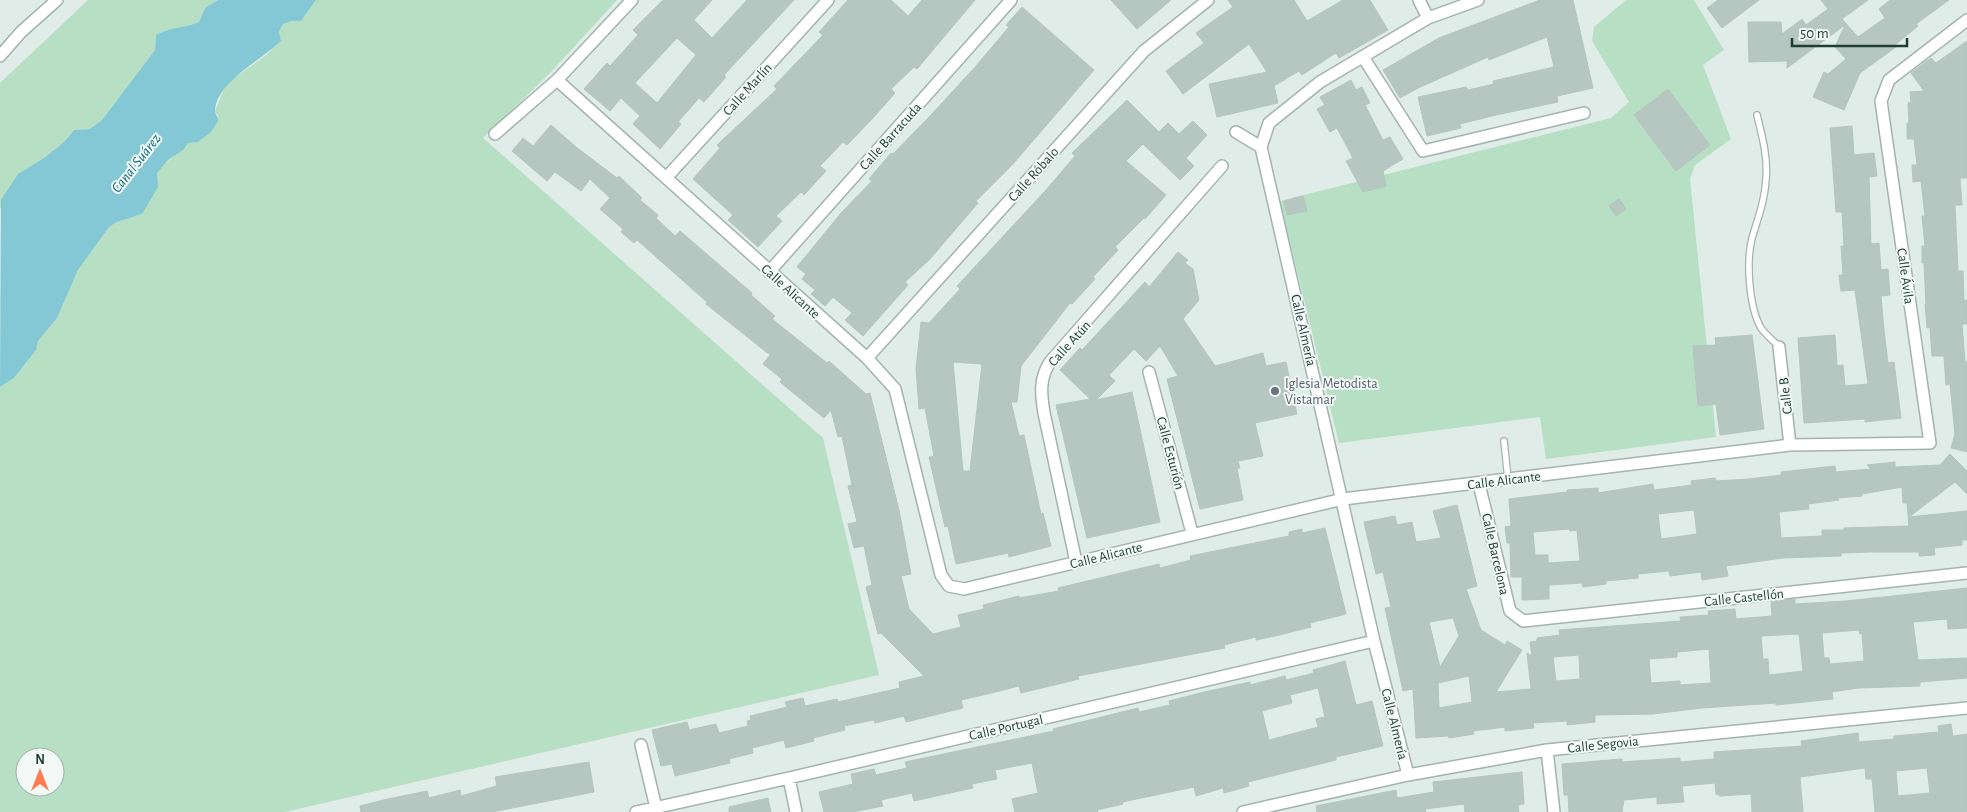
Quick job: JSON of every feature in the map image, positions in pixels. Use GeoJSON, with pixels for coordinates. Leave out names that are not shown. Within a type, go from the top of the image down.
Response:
{"type":"FeatureCollection","features":[{"type":"Feature","properties":{"kind":"street"},"geometry":{"type":"LineString","coordinates":[[0,56],[21,32],[57,0]]}},
{"type":"Feature","properties":{"kind":"street"},"geometry":{"type":"LineString","coordinates":[[495,134],[556,80],[632,0]]}},
{"type":"Feature","properties":{"kind":"street","name":"Calle Marlín"},"geometry":{"type":"LineString","coordinates":[[666,178],[828,0]]}},
{"type":"Feature","properties":{"kind":"street","name":"Calle Barracuda"},"geometry":{"type":"LineString","coordinates":[[769,272],[1011,0]]}},
{"type":"Feature","properties":{"kind":"street","name":"Calle Róbalo"},"geometry":{"type":"LineString","coordinates":[[867,358],[1144,51],[1208,0]]}},
{"type":"Feature","properties":{"kind":"street"},"geometry":{"type":"LineString","coordinates":[[1419,0],[1428,18]]}},
{"type":"Feature","properties":{"kind":"street"},"geometry":{"type":"LineString","coordinates":[[1236,132],[1261,147],[1270,124],[1320,82],[1428,18],[1478,0]]}},
{"type":"Feature","properties":{"kind":"street","name":"Calle Ávila"},"geometry":{"type":"LineString","coordinates":[[1922,444],[1930,443],[1881,101],[1888,80],[1967,20]]}},
{"type":"Feature","properties":{"kind":"street"},"geometry":{"type":"LineString","coordinates":[[1363,57],[1422,152],[1584,113]]}},
{"type":"Feature","properties":{"kind":"street","name":"Calle Alicante"},"geometry":{"type":"LineString","coordinates":[[556,80],[867,358],[895,389],[941,575],[949,586],[964,589],[1192,533],[1343,499],[1790,445],[1922,444]]}},
{"type":"Feature","properties":{"kind":"street","name":"Calle Almería"},"geometry":{"type":"LineString","coordinates":[[1261,147],[1374,641],[1408,775]]}},
{"type":"Feature","properties":{"kind":"street","name":"Calle Atún"},"geometry":{"type":"LineString","coordinates":[[1076,562],[1040,392],[1042,374],[1050,362],[1222,166]]}},
{"type":"Feature","properties":{"kind":"street","name":"Calle B"},"geometry":{"type":"LineString","coordinates":[[1779,347],[1790,445]]}},
{"type":"Feature","properties":{"kind":"street","name":"Calle Esturión"},"geometry":{"type":"LineString","coordinates":[[1149,372],[1192,533]]}},
{"type":"Feature","properties":{"kind":"street","name":"Calle Barcelona"},"geometry":{"type":"LineString","coordinates":[[1479,484],[1510,611],[1521,619]]}},
{"type":"Feature","properties":{"kind":"street","name":"Calle Castellón"},"geometry":{"type":"LineString","coordinates":[[1521,619],[1967,573]]}},
{"type":"Feature","properties":{"kind":"street","name":"Calle Portugal"},"geometry":{"type":"LineString","coordinates":[[636,812],[657,810],[1374,641]]}},
{"type":"Feature","properties":{"kind":"street","name":"Calle Segovia"},"geometry":{"type":"LineString","coordinates":[[1243,812],[1408,775],[1547,750],[1967,708]]}},
{"type":"Feature","properties":{"kind":"street"},"geometry":{"type":"LineString","coordinates":[[641,745],[657,810]]}},
{"type":"Feature","properties":{"kind":"street"},"geometry":{"type":"LineString","coordinates":[[1547,750],[1554,812]]}},
{"type":"Feature","properties":{"kind":"street"},"geometry":{"type":"LineString","coordinates":[[789,778],[796,812]]}},
{"type":"Feature","properties":{"kind":"lane"},"geometry":{"type":"LineString","coordinates":[[1757,115],[1764,142],[1766,177],[1762,211],[1752,239],[1750,264],[1752,305],[1762,328],[1779,347]]}},
{"type":"Feature","properties":{"kind":"lane"},"geometry":{"type":"LineString","coordinates":[[1504,441],[1508,480]]}},
{"type":"Feature","properties":{"kind":"green space"},"geometry":{"type":"Polygon","coordinates":[[[88,0],[218,0],[205,8],[199,22],[167,30],[156,35],[155,50],[102,120],[90,129],[74,130],[64,142],[44,158],[18,174],[0,209],[0,83],[88,0]]]}},
{"type":"Feature","properties":{"kind":"green space"},"geometry":{"type":"Polygon","coordinates":[[[316,0],[617,0],[552,71],[483,138],[823,438],[879,675],[285,812],[0,812],[0,387],[14,378],[36,350],[38,341],[57,318],[78,270],[109,227],[117,222],[142,214],[160,168],[188,143],[198,140],[209,130],[218,116],[215,111],[226,84],[265,56],[281,41],[279,32],[283,24],[301,21],[316,0]]]}},
{"type":"Feature","properties":{"kind":"green space"},"geometry":{"type":"Polygon","coordinates":[[[1626,0],[1694,0],[1724,50],[1703,65],[1731,139],[1695,165],[1690,179],[1716,437],[1546,459],[1540,417],[1339,443],[1280,201],[1611,118],[1629,102],[1592,41],[1594,27],[1626,0]]]}},
{"type":"Feature","properties":{"kind":"water","name":"Canal Suárez"},"geometry":{"type":"Polygon","coordinates":[[[218,0],[316,0],[301,21],[283,24],[279,32],[281,41],[241,72],[223,90],[215,110],[218,121],[211,132],[198,142],[188,143],[183,150],[168,160],[157,173],[158,187],[142,214],[117,222],[109,227],[78,270],[57,318],[38,341],[36,350],[14,378],[0,387],[1,200],[18,174],[44,158],[64,142],[74,130],[90,129],[102,120],[155,50],[156,35],[167,30],[199,22],[205,8],[218,0]]]}},
{"type":"Feature","properties":{"kind":"building"},"geometry":{"type":"Polygon","coordinates":[[[663,0],[712,0],[694,20],[712,38],[747,0],[794,0],[724,75],[726,77],[704,102],[699,98],[678,122],[681,124],[660,149],[633,124],[640,116],[621,98],[610,111],[584,89],[607,63],[610,66],[638,35],[633,30],[663,0]],[[677,38],[635,83],[657,103],[696,55],[677,38]]]}},
{"type":"Feature","properties":{"kind":"building"},"geometry":{"type":"Polygon","coordinates":[[[848,0],[891,0],[908,16],[922,0],[975,0],[917,69],[914,67],[891,89],[895,93],[874,117],[847,145],[843,142],[820,166],[826,171],[804,195],[801,192],[776,216],[782,221],[758,247],[728,220],[733,215],[693,179],[720,148],[717,145],[777,89],[774,86],[823,35],[819,32],[848,0]]]}},
{"type":"Feature","properties":{"kind":"building"},"geometry":{"type":"Polygon","coordinates":[[[1111,0],[1171,0],[1137,29],[1111,0]]]}},
{"type":"Feature","properties":{"kind":"building"},"geometry":{"type":"Polygon","coordinates":[[[1228,0],[1294,0],[1307,21],[1343,0],[1370,0],[1388,30],[1339,58],[1336,53],[1302,75],[1299,71],[1274,86],[1278,103],[1217,117],[1209,84],[1267,72],[1249,44],[1183,94],[1166,71],[1204,43],[1196,33],[1233,7],[1228,0]]]}},
{"type":"Feature","properties":{"kind":"building"},"geometry":{"type":"Polygon","coordinates":[[[1540,0],[1573,0],[1593,88],[1557,96],[1558,102],[1460,124],[1461,128],[1427,136],[1418,97],[1466,87],[1468,90],[1494,84],[1493,81],[1554,67],[1547,37],[1489,60],[1488,57],[1400,98],[1383,70],[1439,38],[1540,0]]]}},
{"type":"Feature","properties":{"kind":"building"},"geometry":{"type":"Polygon","coordinates":[[[1718,0],[1759,0],[1722,28],[1707,8],[1718,0]]]}},
{"type":"Feature","properties":{"kind":"building"},"geometry":{"type":"Polygon","coordinates":[[[1821,0],[1868,0],[1842,19],[1858,37],[1885,18],[1879,9],[1890,0],[1949,0],[1916,24],[1918,26],[1895,45],[1896,47],[1860,73],[1844,110],[1813,97],[1824,72],[1828,74],[1846,59],[1835,47],[1845,25],[1787,68],[1787,61],[1749,62],[1748,22],[1781,22],[1782,34],[1802,19],[1806,25],[1828,9],[1821,0]]]}},
{"type":"Feature","properties":{"kind":"building"},"geometry":{"type":"Polygon","coordinates":[[[1022,7],[1094,70],[1013,164],[976,201],[978,203],[930,259],[905,282],[908,285],[863,336],[845,320],[852,313],[833,297],[825,306],[811,294],[815,290],[802,279],[806,274],[797,267],[841,213],[872,181],[869,179],[891,153],[893,154],[976,66],[1009,27],[1006,25],[1022,7]]]}},
{"type":"Feature","properties":{"kind":"building"},"geometry":{"type":"Polygon","coordinates":[[[1967,41],[1967,178],[1960,178],[1962,205],[1955,205],[1958,271],[1963,271],[1964,301],[1967,300],[1967,324],[1962,324],[1965,362],[1967,362],[1967,452],[1951,448],[1955,434],[1950,384],[1946,385],[1944,356],[1932,356],[1930,327],[1927,328],[1924,263],[1922,263],[1922,246],[1925,246],[1922,216],[1925,216],[1921,181],[1913,182],[1912,165],[1917,165],[1914,139],[1907,139],[1907,123],[1909,123],[1908,103],[1911,102],[1910,92],[1924,91],[1911,73],[1931,58],[1936,63],[1967,41]]]}},
{"type":"Feature","properties":{"kind":"building"},"geometry":{"type":"Polygon","coordinates":[[[1351,80],[1356,90],[1362,87],[1370,103],[1365,105],[1383,140],[1390,137],[1403,159],[1383,171],[1386,186],[1363,192],[1346,161],[1353,158],[1337,128],[1330,132],[1317,109],[1325,105],[1320,97],[1351,80]]]}},
{"type":"Feature","properties":{"kind":"building"},"geometry":{"type":"Polygon","coordinates":[[[1668,89],[1710,145],[1676,171],[1634,115],[1668,89]]]}},
{"type":"Feature","properties":{"kind":"building"},"geometry":{"type":"Polygon","coordinates":[[[1127,100],[1159,132],[1168,123],[1179,134],[1193,121],[1207,135],[1186,158],[1194,166],[1180,180],[1143,144],[1126,161],[1166,195],[1145,219],[1115,247],[1118,250],[1093,277],[1095,279],[1072,304],[1070,303],[1021,366],[1017,402],[1011,402],[1019,436],[1024,435],[1041,514],[1043,513],[1051,546],[1009,557],[1008,553],[956,564],[948,526],[945,527],[929,457],[934,456],[925,408],[919,409],[916,369],[921,322],[929,323],[960,289],[957,286],[1075,156],[1072,153],[1127,100]],[[953,362],[963,471],[970,471],[982,364],[953,362]]]}},
{"type":"Feature","properties":{"kind":"building"},"geometry":{"type":"Polygon","coordinates":[[[551,125],[576,147],[617,178],[619,176],[642,198],[640,200],[658,215],[656,218],[675,236],[680,231],[752,293],[751,295],[775,316],[772,319],[827,363],[829,361],[866,394],[870,393],[899,510],[911,574],[901,576],[909,609],[933,634],[961,627],[958,615],[984,609],[983,605],[1019,596],[1019,598],[1059,591],[1058,588],[1159,564],[1160,568],[1191,560],[1190,556],[1289,536],[1289,532],[1302,529],[1302,533],[1325,528],[1346,614],[1310,623],[1311,627],[1256,640],[1256,637],[1224,645],[1225,648],[1078,676],[1079,679],[1021,693],[1019,686],[961,700],[963,708],[906,722],[904,716],[875,723],[874,720],[844,726],[845,730],[813,738],[814,741],[786,748],[784,740],[752,748],[753,753],[729,759],[730,763],[675,776],[672,764],[661,766],[652,730],[687,722],[689,730],[716,724],[719,733],[748,726],[747,721],[751,720],[750,716],[787,707],[785,702],[803,698],[805,706],[837,699],[838,702],[900,688],[899,682],[924,676],[881,633],[878,634],[866,587],[872,585],[864,546],[854,548],[848,524],[857,522],[848,486],[852,485],[842,436],[838,437],[831,410],[824,418],[780,382],[782,379],[763,364],[770,355],[706,304],[707,302],[637,240],[634,243],[621,232],[623,229],[600,209],[610,198],[590,179],[581,191],[555,172],[547,181],[512,151],[523,138],[533,146],[551,125]]]}},
{"type":"Feature","properties":{"kind":"building"},"geometry":{"type":"Polygon","coordinates":[[[1852,126],[1854,155],[1874,153],[1877,176],[1869,177],[1871,244],[1879,243],[1881,270],[1888,269],[1890,295],[1881,296],[1888,363],[1894,362],[1901,418],[1865,422],[1865,419],[1804,423],[1798,338],[1835,335],[1837,366],[1843,365],[1845,386],[1868,384],[1855,290],[1841,291],[1839,275],[1843,275],[1841,246],[1844,246],[1842,212],[1836,212],[1830,128],[1852,126]]]}},
{"type":"Feature","properties":{"kind":"building"},"geometry":{"type":"Polygon","coordinates":[[[1303,196],[1307,211],[1287,215],[1284,201],[1303,196]]]}},
{"type":"Feature","properties":{"kind":"building"},"geometry":{"type":"Polygon","coordinates":[[[1619,199],[1626,209],[1616,216],[1609,206],[1619,199]]]}},
{"type":"Feature","properties":{"kind":"building"},"geometry":{"type":"Polygon","coordinates":[[[1178,252],[1188,260],[1185,263],[1193,269],[1199,300],[1183,319],[1215,366],[1263,353],[1266,366],[1286,362],[1297,414],[1255,423],[1263,456],[1238,461],[1240,468],[1237,468],[1243,500],[1200,509],[1167,379],[1178,376],[1160,346],[1146,361],[1134,349],[1109,375],[1115,381],[1096,400],[1132,392],[1160,522],[1087,538],[1056,405],[1090,399],[1060,370],[1080,348],[1082,350],[1145,282],[1149,287],[1178,252]]]}},
{"type":"Feature","properties":{"kind":"building"},"geometry":{"type":"Polygon","coordinates":[[[1752,335],[1764,429],[1720,435],[1716,404],[1698,406],[1693,346],[1716,345],[1715,338],[1752,335]]]}},
{"type":"Feature","properties":{"kind":"building"},"geometry":{"type":"Polygon","coordinates":[[[1950,454],[1967,471],[1967,494],[1955,482],[1909,517],[1967,511],[1967,540],[1962,540],[1962,545],[1934,548],[1935,555],[1919,556],[1919,552],[1870,552],[1841,553],[1841,556],[1783,558],[1726,566],[1728,576],[1702,580],[1701,572],[1670,576],[1669,571],[1638,574],[1638,578],[1606,581],[1606,584],[1583,587],[1582,583],[1549,585],[1549,599],[1522,600],[1522,577],[1511,577],[1510,543],[1507,543],[1505,527],[1511,526],[1509,499],[1567,492],[1567,490],[1598,488],[1598,493],[1653,484],[1654,490],[1692,485],[1691,481],[1715,478],[1716,481],[1749,479],[1781,475],[1781,472],[1835,466],[1836,472],[1871,469],[1867,465],[1895,462],[1895,467],[1940,465],[1950,454]],[[1902,487],[1862,494],[1862,496],[1838,498],[1839,500],[1808,504],[1809,509],[1779,512],[1781,538],[1822,536],[1822,530],[1909,526],[1907,503],[1903,503],[1902,487]],[[1694,510],[1658,514],[1661,539],[1697,534],[1694,510]],[[1577,530],[1533,532],[1535,555],[1548,555],[1548,563],[1580,561],[1577,530]]]}},
{"type":"Feature","properties":{"kind":"building"},"geometry":{"type":"Polygon","coordinates":[[[1457,505],[1477,586],[1466,589],[1481,630],[1505,645],[1507,641],[1522,650],[1496,692],[1531,689],[1527,653],[1532,656],[1530,642],[1537,641],[1537,638],[1560,635],[1559,630],[1681,621],[1680,617],[1709,615],[1708,611],[1735,609],[1736,619],[1772,616],[1771,602],[1795,599],[1795,604],[1846,601],[1967,588],[1967,628],[1948,629],[1947,619],[1913,622],[1918,660],[1967,658],[1967,678],[1920,682],[1920,686],[1858,688],[1832,692],[1833,699],[1776,705],[1776,703],[1702,708],[1653,714],[1595,715],[1595,722],[1567,725],[1567,721],[1533,723],[1534,728],[1505,731],[1505,727],[1473,731],[1474,734],[1449,738],[1448,736],[1416,738],[1413,689],[1403,691],[1385,608],[1391,607],[1383,572],[1376,574],[1364,522],[1395,516],[1397,525],[1412,522],[1416,542],[1441,538],[1433,511],[1457,505]],[[1453,618],[1429,622],[1440,667],[1459,636],[1453,618]],[[1859,630],[1822,633],[1824,658],[1829,658],[1830,664],[1864,661],[1862,633],[1860,634],[1859,630]],[[1799,634],[1761,636],[1763,659],[1768,659],[1769,675],[1803,671],[1799,634]],[[1709,649],[1677,652],[1677,657],[1649,659],[1651,683],[1680,681],[1680,685],[1711,683],[1709,649]],[[1579,655],[1553,657],[1556,681],[1580,679],[1579,655]],[[1469,676],[1438,683],[1439,708],[1472,702],[1469,676]]]}},
{"type":"Feature","properties":{"kind":"building"},"geometry":{"type":"Polygon","coordinates":[[[1345,661],[1356,705],[1372,701],[1383,746],[1248,782],[1249,786],[1224,793],[1223,788],[1196,796],[1194,787],[1122,802],[1123,804],[1097,810],[1098,812],[1015,812],[1012,799],[1038,793],[1032,763],[995,770],[997,779],[972,784],[973,788],[914,801],[912,793],[881,800],[883,806],[853,812],[824,812],[819,792],[853,784],[851,774],[874,769],[876,775],[907,768],[905,762],[1054,731],[1053,729],[1138,708],[1139,712],[1170,705],[1169,701],[1250,682],[1250,685],[1285,676],[1286,680],[1314,673],[1313,670],[1345,661]],[[1318,688],[1290,695],[1292,703],[1262,711],[1269,740],[1318,727],[1316,719],[1325,717],[1318,688]]]}},
{"type":"Feature","properties":{"kind":"building"},"geometry":{"type":"Polygon","coordinates":[[[1951,724],[1953,736],[1967,734],[1967,812],[1875,812],[1872,779],[1866,779],[1865,768],[1800,777],[1803,812],[1752,812],[1751,794],[1720,796],[1716,794],[1715,783],[1682,786],[1684,802],[1657,804],[1657,797],[1624,800],[1622,812],[1569,812],[1568,795],[1564,795],[1562,764],[1622,759],[1622,762],[1680,758],[1680,762],[1714,759],[1714,752],[1802,746],[1801,741],[1858,733],[1859,742],[1894,739],[1894,736],[1939,732],[1938,726],[1951,724]],[[1927,768],[1896,771],[1898,796],[1930,793],[1927,768]]]}},
{"type":"Feature","properties":{"kind":"building"},"geometry":{"type":"Polygon","coordinates":[[[589,762],[594,792],[492,812],[361,812],[360,806],[388,799],[427,791],[429,798],[460,790],[461,796],[497,786],[495,777],[589,762]]]}},
{"type":"Feature","properties":{"kind":"building"},"geometry":{"type":"Polygon","coordinates":[[[1522,772],[1524,804],[1518,805],[1519,812],[1465,812],[1464,804],[1425,809],[1426,812],[1317,812],[1316,806],[1396,790],[1397,798],[1434,792],[1433,782],[1522,772]]]}},
{"type":"Feature","properties":{"kind":"building"},"geometry":{"type":"Polygon","coordinates":[[[768,798],[771,812],[729,812],[729,807],[768,798]]]}},
{"type":"Feature","properties":{"kind":"place","name":"Iglesia Metodista Vistamar"},"geometry":{"type":"Point","coordinates":[1275,391]}}]}
